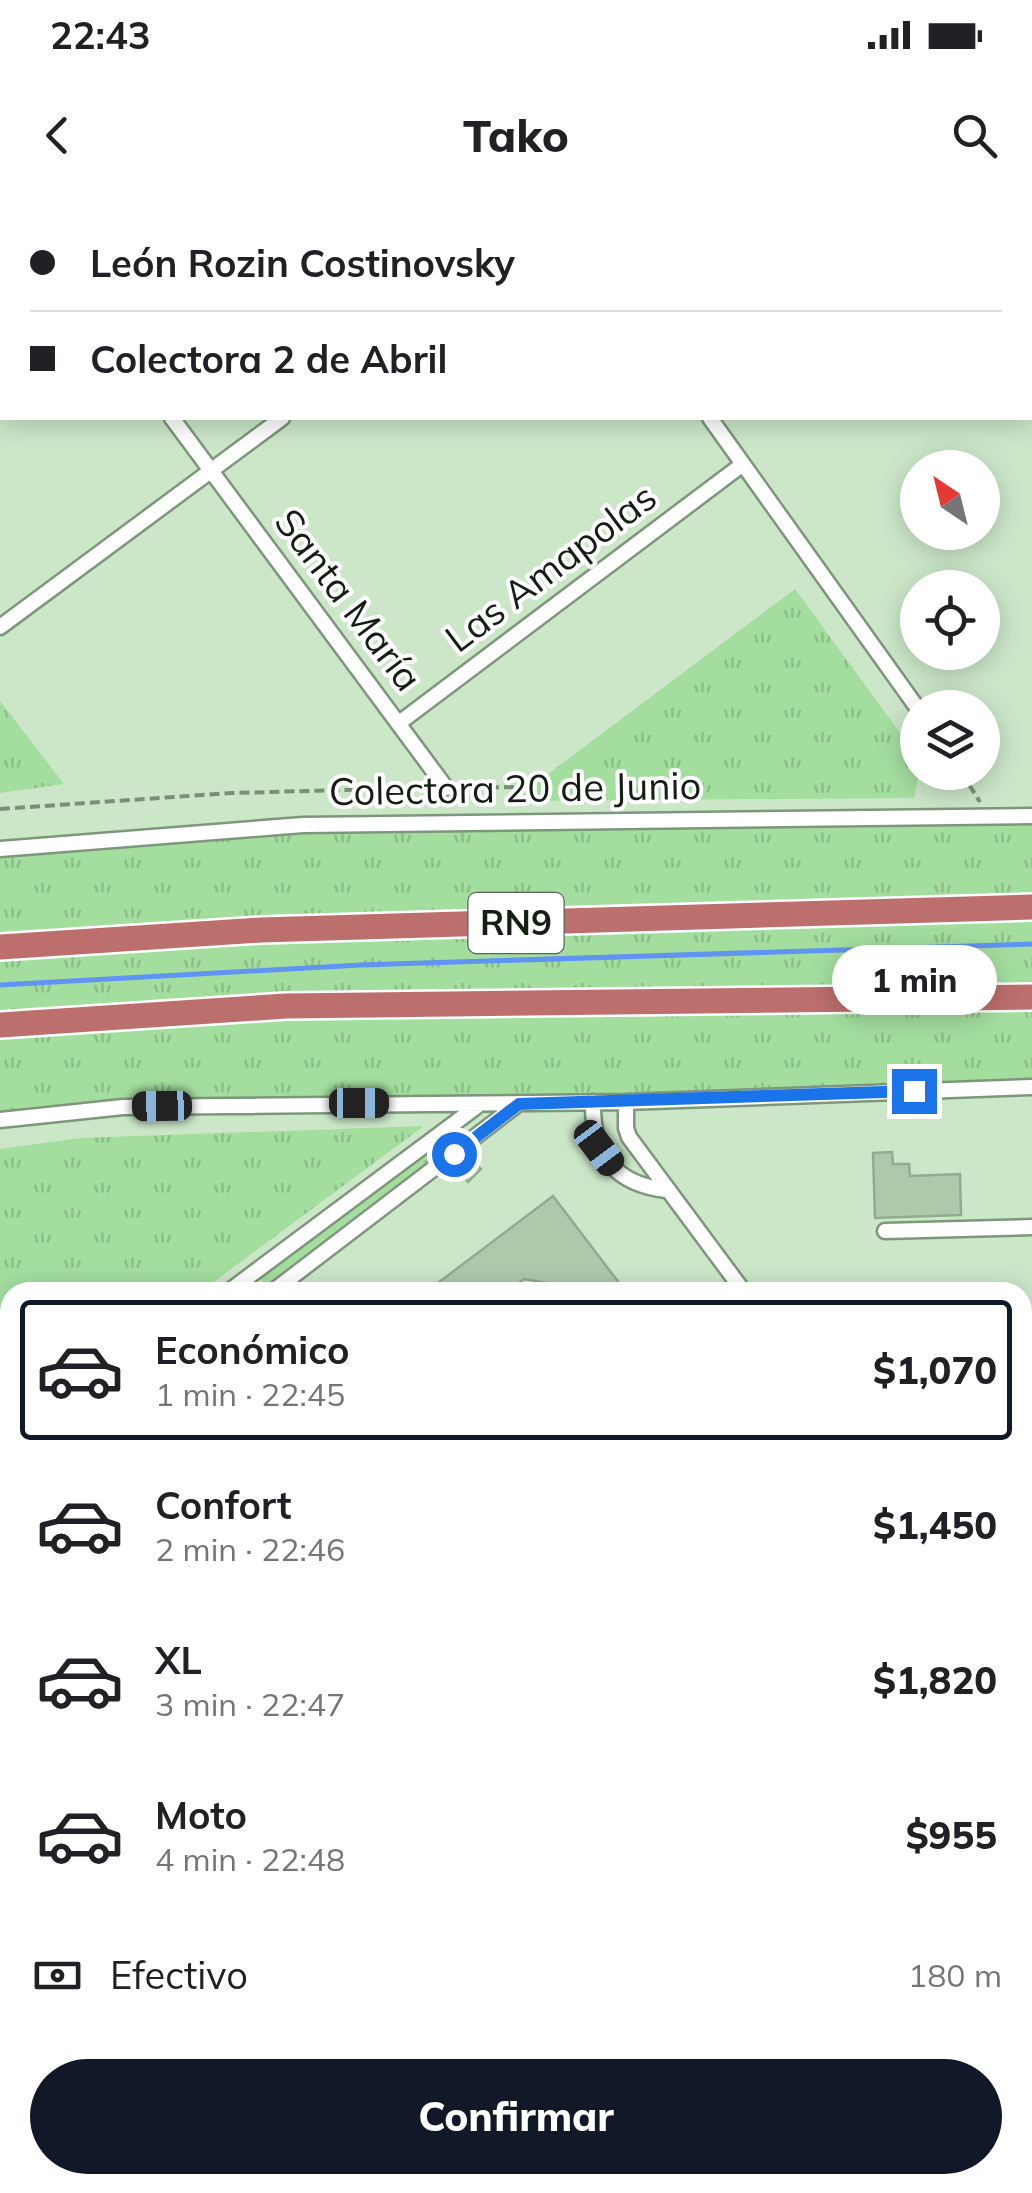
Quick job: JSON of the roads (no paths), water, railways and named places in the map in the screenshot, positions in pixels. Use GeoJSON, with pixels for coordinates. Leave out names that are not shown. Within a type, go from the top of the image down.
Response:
{"type":"FeatureCollection","features":[{"type":"Feature","properties":{"kind":"highway","name":"RN9"},"geometry":{"type":"LineString","coordinates":[[0,947],[261,930],[1032,907]]}},
{"type":"Feature","properties":{"kind":"highway","name":"RN9"},"geometry":{"type":"LineString","coordinates":[[0,1025],[286,1006],[1032,997]]}},
{"type":"Feature","properties":{"kind":"street","name":"Santa María"},"geometry":{"type":"LineString","coordinates":[[174,420],[446,788]]}},
{"type":"Feature","properties":{"kind":"street"},"geometry":{"type":"LineString","coordinates":[[0,627],[279,420]]}},
{"type":"Feature","properties":{"kind":"street"},"geometry":{"type":"LineString","coordinates":[[711,420],[904,690]]}},
{"type":"Feature","properties":{"kind":"street","name":"Las Amapolas"},"geometry":{"type":"LineString","coordinates":[[399,724],[743,464]]}},
{"type":"Feature","properties":{"kind":"street","name":"Colectora 20 de Junio"},"geometry":{"type":"LineString","coordinates":[[0,849],[302,824],[1032,816]]}},
{"type":"Feature","properties":{"kind":"street"},"geometry":{"type":"LineString","coordinates":[[0,1120],[123,1107],[626,1102],[1032,1086]]}},
{"type":"Feature","properties":{"kind":"street"},"geometry":{"type":"LineString","coordinates":[[592,1102],[594,1138],[622,1176],[642,1187],[666,1190]]}},
{"type":"Feature","properties":{"kind":"street"},"geometry":{"type":"LineString","coordinates":[[626,1102],[626,1132],[736,1282]]}},
{"type":"Feature","properties":{"kind":"street"},"geometry":{"type":"LineString","coordinates":[[241,1282],[480,1104]]}},
{"type":"Feature","properties":{"kind":"street"},"geometry":{"type":"LineString","coordinates":[[285,1282],[519,1104]]}},
{"type":"Feature","properties":{"kind":"street"},"geometry":{"type":"LineString","coordinates":[[885,1231],[1032,1227]]}},
{"type":"Feature","properties":{"kind":"waterway"},"geometry":{"type":"LineString","coordinates":[[0,985],[360,965],[1032,944]]}}]}
